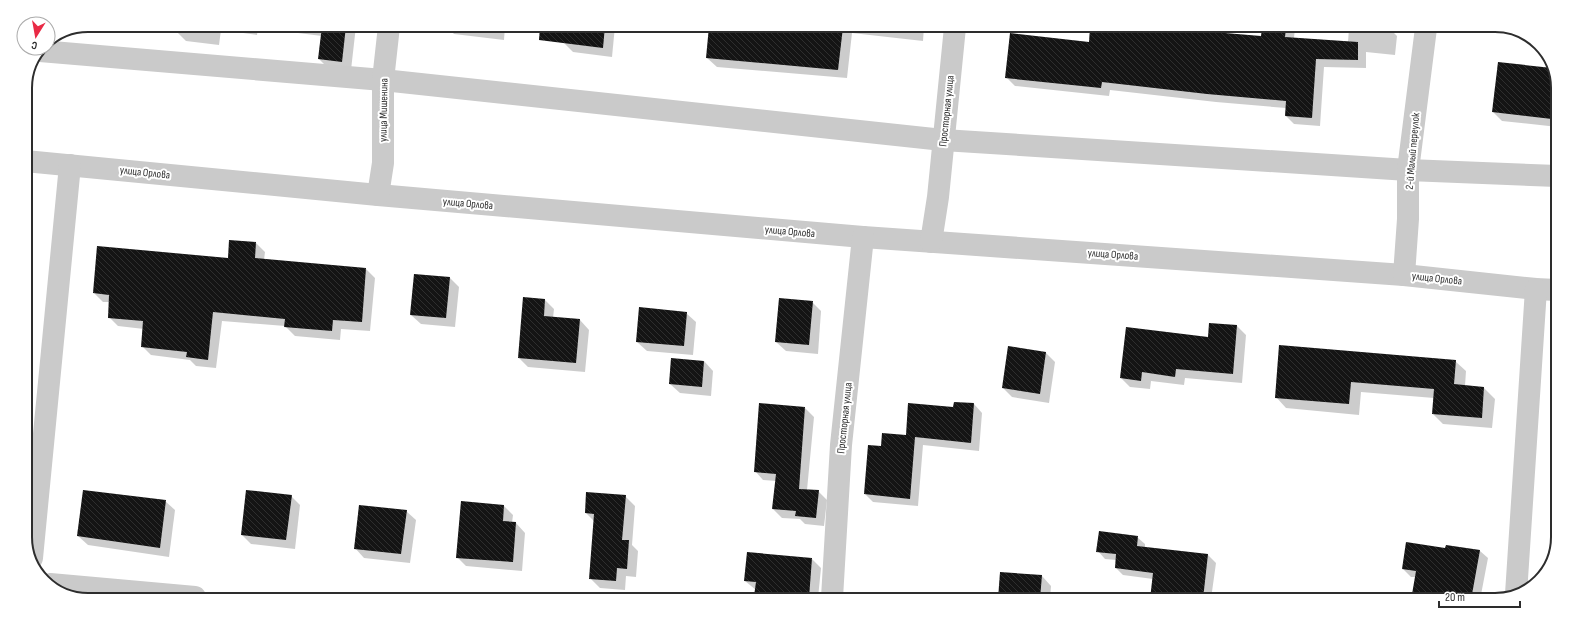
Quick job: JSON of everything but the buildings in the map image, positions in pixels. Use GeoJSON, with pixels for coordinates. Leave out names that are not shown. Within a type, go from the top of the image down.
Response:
{"type":"FeatureCollection","features":[{"type":"Feature","properties":{"kind":"street","name":"улица Мишенина"},"geometry":{"type":"LineString","coordinates":[[378,195],[383,163],[383,80],[388,32]]}},
{"type":"Feature","properties":{"kind":"street","name":"Просторная улица"},"geometry":{"type":"LineString","coordinates":[[931,242],[938,197],[954,32]]}},
{"type":"Feature","properties":{"kind":"street","name":"2-й Малый переулок"},"geometry":{"type":"LineString","coordinates":[[1404,275],[1408,219],[1408,170],[1425,32]]}},
{"type":"Feature","properties":{"kind":"street"},"geometry":{"type":"LineString","coordinates":[[56,52],[383,80],[943,140],[1408,170],[1551,176]]}},
{"type":"Feature","properties":{"kind":"street","name":"улица Орлова"},"geometry":{"type":"LineString","coordinates":[[32,162],[378,195],[863,237],[1404,275],[1546,289]]}},
{"type":"Feature","properties":{"kind":"street"},"geometry":{"type":"LineString","coordinates":[[33,548],[70,166]]}},
{"type":"Feature","properties":{"kind":"street","name":"Просторная улица"},"geometry":{"type":"LineString","coordinates":[[832,593],[841,445],[863,237]]}},
{"type":"Feature","properties":{"kind":"street"},"geometry":{"type":"LineString","coordinates":[[1517,589],[1546,289]]}},
{"type":"Feature","properties":{"kind":"street"},"geometry":{"type":"LineString","coordinates":[[60,585],[150,593]]}}]}
